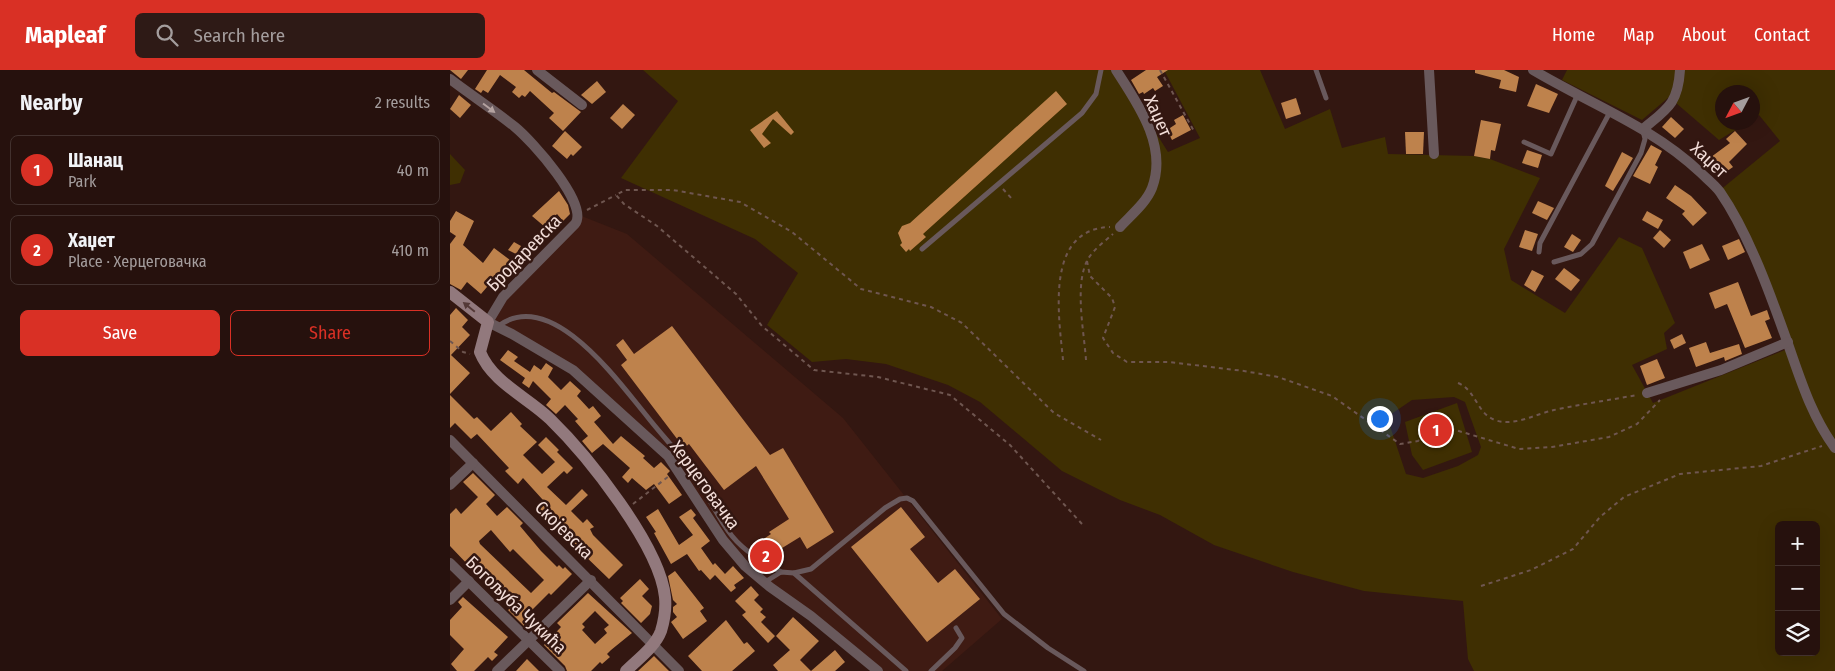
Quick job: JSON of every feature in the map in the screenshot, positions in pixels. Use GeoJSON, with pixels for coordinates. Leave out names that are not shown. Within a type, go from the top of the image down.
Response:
{"type":"FeatureCollection","features":[{"type":"Feature","properties":{"kind":"street"},"geometry":{"type":"LineString","coordinates":[[537,70],[582,105]]}},
{"type":"Feature","properties":{"kind":"street","name":"Хаџет"},"geometry":{"type":"LineString","coordinates":[[1116,70],[1145,119],[1156,147],[1156,170],[1152,188],[1146,199],[1120,227]]}},
{"type":"Feature","properties":{"kind":"street"},"geometry":{"type":"LineString","coordinates":[[1429,70],[1434,154]]}},
{"type":"Feature","properties":{"kind":"street","name":"Хаџет"},"geometry":{"type":"LineString","coordinates":[[1533,70],[1578,96],[1656,136],[1688,161],[1719,191],[1745,236],[1788,342],[1811,408],[1833,445]]}},
{"type":"Feature","properties":{"kind":"street"},"geometry":{"type":"LineString","coordinates":[[1643,129],[1670,106],[1679,90],[1680,70]]}},
{"type":"Feature","properties":{"kind":"street","name":"Бродаревска"},"geometry":{"type":"LineString","coordinates":[[450,79],[524,136],[574,199],[579,215],[575,224],[503,297],[492,325]]}},
{"type":"Feature","properties":{"kind":"street","name":"Херцеговачка"},"geometry":{"type":"LineString","coordinates":[[450,292],[492,325],[573,370],[668,456],[723,540],[745,566],[811,616],[878,671]]}},
{"type":"Feature","properties":{"kind":"street"},"geometry":{"type":"LineString","coordinates":[[492,325],[480,352],[489,370],[536,406],[562,431],[625,510],[659,576],[665,598],[662,628],[654,644],[626,671]]}},
{"type":"Feature","properties":{"kind":"street"},"geometry":{"type":"LineString","coordinates":[[1647,393],[1721,370],[1788,342]]}},
{"type":"Feature","properties":{"kind":"street","name":"Скојевска"},"geometry":{"type":"LineString","coordinates":[[450,440],[592,580],[679,671]]}},
{"type":"Feature","properties":{"kind":"street"},"geometry":{"type":"LineString","coordinates":[[450,485],[473,463]]}},
{"type":"Feature","properties":{"kind":"street","name":"Богољуба Чукића"},"geometry":{"type":"LineString","coordinates":[[450,563],[560,671]]}},
{"type":"Feature","properties":{"kind":"street"},"geometry":{"type":"LineString","coordinates":[[497,671],[592,580]]}},
{"type":"Feature","properties":{"kind":"street"},"geometry":{"type":"LineString","coordinates":[[450,600],[469,581]]}},
{"type":"Feature","properties":{"kind":"lane"},"geometry":{"type":"LineString","coordinates":[[922,249],[1082,113],[1096,94],[1102,70]]}},
{"type":"Feature","properties":{"kind":"lane"},"geometry":{"type":"LineString","coordinates":[[1316,70],[1326,98]]}},
{"type":"Feature","properties":{"kind":"lane"},"geometry":{"type":"LineString","coordinates":[[1524,142],[1551,154],[1578,96]]}},
{"type":"Feature","properties":{"kind":"lane"},"geometry":{"type":"LineString","coordinates":[[1539,252],[1540,243],[1610,112]]}},
{"type":"Feature","properties":{"kind":"lane"},"geometry":{"type":"LineString","coordinates":[[1554,262],[1580,254],[1592,244],[1641,153],[1645,140],[1643,129]]}},
{"type":"Feature","properties":{"kind":"lane"},"geometry":{"type":"LineString","coordinates":[[492,325],[515,317],[544,320],[555,324],[600,359],[690,468],[716,513],[733,537],[748,551],[781,572],[794,573],[811,569],[885,508],[900,499],[907,498],[913,501],[1004,614],[1048,648],[1084,671]]}},
{"type":"Feature","properties":{"kind":"lane"},"geometry":{"type":"LineString","coordinates":[[765,582],[781,572]]}},
{"type":"Feature","properties":{"kind":"lane"},"geometry":{"type":"LineString","coordinates":[[794,573],[906,671]]}},
{"type":"Feature","properties":{"kind":"lane"},"geometry":{"type":"LineString","coordinates":[[931,671],[955,648],[962,638],[956,628]]}},
{"type":"Feature","properties":{"kind":"path"},"geometry":{"type":"LineString","coordinates":[[1160,70],[1195,133]]}},
{"type":"Feature","properties":{"kind":"path"},"geometry":{"type":"LineString","coordinates":[[1007,183],[1002,188],[1012,199]]}},
{"type":"Feature","properties":{"kind":"path"},"geometry":{"type":"LineString","coordinates":[[579,215],[626,190],[673,190],[740,202],[792,232],[861,289],[931,308],[962,323],[1054,413],[1101,440]]}},
{"type":"Feature","properties":{"kind":"path"},"geometry":{"type":"LineString","coordinates":[[616,195],[624,204],[657,226],[722,281],[736,294],[762,326],[814,370],[878,377],[950,395],[1010,445],[1082,524]]}},
{"type":"Feature","properties":{"kind":"path"},"geometry":{"type":"LineString","coordinates":[[1086,360],[1081,290],[1087,261],[1120,227]]}},
{"type":"Feature","properties":{"kind":"path"},"geometry":{"type":"LineString","coordinates":[[1063,360],[1057,295],[1060,278],[1069,251],[1081,237],[1098,228],[1120,227]]}},
{"type":"Feature","properties":{"kind":"path"},"geometry":{"type":"LineString","coordinates":[[1087,261],[1090,276],[1112,298],[1115,307],[1103,338],[1113,353],[1128,362],[1169,362],[1278,377],[1332,396],[1400,444],[1418,441],[1428,432],[1442,426],[1519,449],[1552,447],[1609,437],[1637,424],[1664,396]]}},
{"type":"Feature","properties":{"kind":"path"},"geometry":{"type":"LineString","coordinates":[[450,341],[467,354],[480,352]]}},
{"type":"Feature","properties":{"kind":"path"},"geometry":{"type":"LineString","coordinates":[[1458,383],[1466,386],[1483,412],[1494,420],[1507,422],[1552,410],[1647,393]]}},
{"type":"Feature","properties":{"kind":"path"},"geometry":{"type":"LineString","coordinates":[[1482,586],[1531,570],[1573,549],[1600,518],[1624,497],[1672,477],[1680,474],[1761,466],[1833,445]]}},
{"type":"Feature","properties":{"kind":"path"},"geometry":{"type":"LineString","coordinates":[[625,510],[677,470]]}},
{"type":"Feature","properties":{"kind":"shaded area"},"geometry":{"type":"Polygon","coordinates":[[[643,70],[1116,70],[1168,152],[1200,138],[1164,70],[1260,70],[1285,129],[1330,109],[1342,148],[1385,137],[1388,154],[1474,156],[1490,159],[1540,178],[1504,249],[1511,280],[1565,313],[1619,237],[1642,248],[1675,323],[1664,333],[1667,349],[1632,365],[1653,403],[1790,348],[1745,236],[1719,191],[1780,141],[1760,116],[1760,85],[1715,85],[1715,130],[1735,130],[1719,140],[1669,97],[1642,120],[1562,80],[1567,70],[1835,70],[1835,671],[1474,671],[1468,659],[1463,601],[1364,591],[1293,572],[1214,545],[1160,515],[1120,500],[1062,471],[980,402],[948,385],[886,364],[846,359],[812,362],[767,325],[798,273],[755,239],[621,178],[678,101],[643,70]],[[1454,397],[1412,400],[1387,417],[1406,474],[1423,478],[1458,466],[1478,455],[1481,447],[1465,402],[1454,397]]]}},
{"type":"Feature","properties":{"kind":"shaded area"},"geometry":{"type":"Polygon","coordinates":[[[450,154],[465,170],[460,183],[450,185],[450,154]]]}},
{"type":"Feature","properties":{"kind":"shaded area"},"geometry":{"type":"Polygon","coordinates":[[[579,215],[627,234],[843,418],[1002,619],[942,671],[878,671],[745,566],[668,456],[573,370],[488,322],[579,215]]]}},
{"type":"Feature","properties":{"kind":"shaded area"},"geometry":{"type":"Polygon","coordinates":[[[1457,403],[1472,452],[1423,470],[1412,455],[1405,422],[1457,403]]]}},
{"type":"Feature","properties":{"kind":"building"},"geometry":{"type":"Polygon","coordinates":[[[450,70],[468,70],[461,79],[450,70]]]}},
{"type":"Feature","properties":{"kind":"building"},"geometry":{"type":"Polygon","coordinates":[[[487,70],[524,70],[552,93],[554,92],[581,112],[563,131],[549,118],[554,113],[530,91],[525,97],[522,95],[519,98],[512,92],[516,87],[500,75],[488,93],[483,90],[481,93],[475,89],[487,70]]]}},
{"type":"Feature","properties":{"kind":"building"},"geometry":{"type":"Polygon","coordinates":[[[1146,70],[1168,70],[1157,77],[1163,86],[1155,91],[1153,88],[1144,94],[1143,92],[1139,94],[1131,80],[1146,70]]]}},
{"type":"Feature","properties":{"kind":"building"},"geometry":{"type":"Polygon","coordinates":[[[1475,70],[1504,70],[1519,77],[1516,92],[1499,88],[1501,80],[1475,73],[1475,70]]]}},
{"type":"Feature","properties":{"kind":"building"},"geometry":{"type":"Polygon","coordinates":[[[597,81],[606,92],[592,104],[581,95],[597,81]]]}},
{"type":"Feature","properties":{"kind":"building"},"geometry":{"type":"Polygon","coordinates":[[[1536,84],[1558,94],[1549,113],[1527,106],[1536,84]]]}},
{"type":"Feature","properties":{"kind":"building"},"geometry":{"type":"Polygon","coordinates":[[[1056,91],[1067,104],[923,234],[926,237],[910,251],[909,249],[906,252],[900,245],[902,243],[898,233],[902,226],[910,223],[1056,91]]]}},
{"type":"Feature","properties":{"kind":"building"},"geometry":{"type":"Polygon","coordinates":[[[459,95],[471,105],[460,118],[450,109],[459,95]]]}},
{"type":"Feature","properties":{"kind":"building"},"geometry":{"type":"Polygon","coordinates":[[[1296,98],[1301,114],[1286,119],[1281,103],[1296,98]]]}},
{"type":"Feature","properties":{"kind":"building"},"geometry":{"type":"Polygon","coordinates":[[[623,104],[635,115],[622,129],[610,118],[623,104]]]}},
{"type":"Feature","properties":{"kind":"building"},"geometry":{"type":"Polygon","coordinates":[[[777,111],[794,132],[791,135],[773,119],[762,134],[771,143],[764,148],[750,130],[777,111]]]}},
{"type":"Feature","properties":{"kind":"building"},"geometry":{"type":"Polygon","coordinates":[[[1183,115],[1191,130],[1172,140],[1167,130],[1176,124],[1174,120],[1183,115]]]}},
{"type":"Feature","properties":{"kind":"building"},"geometry":{"type":"Polygon","coordinates":[[[1671,117],[1684,129],[1675,138],[1662,127],[1671,117]]]}},
{"type":"Feature","properties":{"kind":"building"},"geometry":{"type":"Polygon","coordinates":[[[1481,120],[1501,124],[1495,151],[1491,150],[1490,159],[1474,156],[1481,120]]]}},
{"type":"Feature","properties":{"kind":"building"},"geometry":{"type":"Polygon","coordinates":[[[565,131],[582,147],[567,159],[552,146],[565,131]]]}},
{"type":"Feature","properties":{"kind":"building"},"geometry":{"type":"Polygon","coordinates":[[[1735,131],[1747,144],[1729,162],[1733,167],[1720,176],[1707,160],[1730,143],[1726,139],[1735,131]]]}},
{"type":"Feature","properties":{"kind":"building"},"geometry":{"type":"Polygon","coordinates":[[[1405,132],[1424,132],[1423,154],[1406,154],[1405,132]]]}},
{"type":"Feature","properties":{"kind":"building"},"geometry":{"type":"Polygon","coordinates":[[[1651,145],[1662,151],[1655,165],[1658,167],[1650,184],[1633,176],[1651,145]]]}},
{"type":"Feature","properties":{"kind":"building"},"geometry":{"type":"Polygon","coordinates":[[[1527,150],[1542,155],[1538,168],[1522,163],[1527,150]]]}},
{"type":"Feature","properties":{"kind":"building"},"geometry":{"type":"Polygon","coordinates":[[[1622,152],[1633,158],[1613,191],[1605,186],[1622,152]]]}},
{"type":"Feature","properties":{"kind":"building"},"geometry":{"type":"Polygon","coordinates":[[[1675,185],[1691,196],[1707,213],[1693,226],[1682,214],[1685,211],[1666,198],[1675,185]]]}},
{"type":"Feature","properties":{"kind":"building"},"geometry":{"type":"Polygon","coordinates":[[[559,191],[568,205],[570,214],[563,221],[557,214],[545,227],[532,216],[559,191]]]}},
{"type":"Feature","properties":{"kind":"building"},"geometry":{"type":"Polygon","coordinates":[[[1538,201],[1554,208],[1547,220],[1532,213],[1538,201]]]}},
{"type":"Feature","properties":{"kind":"building"},"geometry":{"type":"Polygon","coordinates":[[[456,211],[474,221],[463,245],[483,263],[494,248],[510,260],[481,294],[467,282],[461,290],[450,284],[450,244],[456,236],[450,232],[450,221],[456,211]]]}},
{"type":"Feature","properties":{"kind":"building"},"geometry":{"type":"Polygon","coordinates":[[[1647,211],[1663,220],[1658,229],[1642,220],[1647,211]]]}},
{"type":"Feature","properties":{"kind":"building"},"geometry":{"type":"Polygon","coordinates":[[[1525,230],[1538,234],[1532,251],[1519,247],[1525,230]]]}},
{"type":"Feature","properties":{"kind":"building"},"geometry":{"type":"Polygon","coordinates":[[[1660,230],[1671,240],[1664,248],[1653,238],[1660,230]]]}},
{"type":"Feature","properties":{"kind":"building"},"geometry":{"type":"Polygon","coordinates":[[[1572,234],[1581,240],[1573,252],[1564,247],[1572,234]]]}},
{"type":"Feature","properties":{"kind":"building"},"geometry":{"type":"Polygon","coordinates":[[[1739,239],[1745,252],[1728,260],[1722,246],[1739,239]]]}},
{"type":"Feature","properties":{"kind":"building"},"geometry":{"type":"Polygon","coordinates":[[[514,242],[521,246],[516,254],[508,250],[514,242]]]}},
{"type":"Feature","properties":{"kind":"building"},"geometry":{"type":"Polygon","coordinates":[[[1702,244],[1710,260],[1690,269],[1683,252],[1702,244]]]}},
{"type":"Feature","properties":{"kind":"building"},"geometry":{"type":"Polygon","coordinates":[[[1564,268],[1580,280],[1571,291],[1555,279],[1564,268]]]}},
{"type":"Feature","properties":{"kind":"building"},"geometry":{"type":"Polygon","coordinates":[[[1532,270],[1544,276],[1535,292],[1524,285],[1532,270]]]}},
{"type":"Feature","properties":{"kind":"building"},"geometry":{"type":"Polygon","coordinates":[[[1738,282],[1751,316],[1767,310],[1770,319],[1765,321],[1772,338],[1745,348],[1727,304],[1715,309],[1709,293],[1738,282]]]}},
{"type":"Feature","properties":{"kind":"building"},"geometry":{"type":"Polygon","coordinates":[[[456,308],[468,320],[462,327],[470,335],[451,355],[470,373],[450,394],[450,315],[456,308]]]}},
{"type":"Feature","properties":{"kind":"building"},"geometry":{"type":"Polygon","coordinates":[[[672,326],[770,455],[783,448],[834,532],[807,549],[800,537],[774,553],[762,540],[771,534],[769,532],[789,519],[756,466],[724,490],[689,444],[684,448],[621,365],[627,360],[616,345],[623,339],[634,354],[672,326]]]}},
{"type":"Feature","properties":{"kind":"building"},"geometry":{"type":"Polygon","coordinates":[[[1682,334],[1686,343],[1674,349],[1670,340],[1682,334]]]}},
{"type":"Feature","properties":{"kind":"building"},"geometry":{"type":"Polygon","coordinates":[[[1706,342],[1710,353],[1739,344],[1742,354],[1725,361],[1724,357],[1696,367],[1689,348],[1706,342]]]}},
{"type":"Feature","properties":{"kind":"building"},"geometry":{"type":"Polygon","coordinates":[[[508,350],[518,357],[514,361],[530,372],[534,365],[541,370],[546,363],[553,368],[548,377],[561,390],[570,381],[581,391],[577,396],[589,409],[593,406],[601,416],[594,422],[613,444],[621,436],[645,456],[643,458],[654,468],[661,462],[670,471],[667,474],[682,495],[669,504],[654,484],[646,490],[632,478],[628,483],[622,477],[630,468],[603,444],[592,453],[582,441],[588,436],[575,421],[578,419],[565,405],[556,414],[546,405],[551,399],[533,381],[529,388],[522,383],[525,378],[500,360],[508,350]]]}},
{"type":"Feature","properties":{"kind":"building"},"geometry":{"type":"Polygon","coordinates":[[[1657,359],[1665,378],[1647,385],[1640,366],[1657,359]]]}},
{"type":"Feature","properties":{"kind":"building"},"geometry":{"type":"Polygon","coordinates":[[[450,395],[474,419],[477,417],[491,431],[511,412],[522,424],[520,426],[537,442],[523,455],[542,474],[555,462],[538,445],[546,437],[559,450],[557,452],[573,468],[567,474],[564,471],[547,487],[566,505],[582,489],[588,495],[571,511],[583,523],[587,519],[594,527],[590,529],[593,535],[623,565],[609,579],[581,552],[563,529],[561,531],[537,506],[543,500],[523,478],[518,484],[505,471],[509,468],[477,434],[471,439],[455,423],[450,428],[450,395]]]}},
{"type":"Feature","properties":{"kind":"building"},"geometry":{"type":"Polygon","coordinates":[[[473,473],[495,495],[486,504],[497,516],[507,507],[523,523],[520,526],[541,551],[557,567],[559,565],[563,569],[565,567],[572,574],[551,595],[549,593],[525,617],[531,624],[526,628],[508,610],[512,607],[498,593],[501,590],[474,564],[470,567],[450,546],[450,514],[456,508],[461,514],[478,497],[463,482],[473,473]],[[491,530],[479,541],[531,593],[544,580],[513,549],[510,552],[491,530]]]}},
{"type":"Feature","properties":{"kind":"building"},"geometry":{"type":"Polygon","coordinates":[[[901,507],[925,537],[910,549],[938,583],[955,569],[980,599],[927,642],[851,547],[901,507]]]}},
{"type":"Feature","properties":{"kind":"building"},"geometry":{"type":"Polygon","coordinates":[[[658,509],[679,545],[693,535],[679,517],[691,509],[696,515],[693,518],[710,541],[701,548],[713,565],[715,563],[725,574],[733,566],[744,578],[734,585],[736,588],[731,592],[715,575],[710,580],[701,570],[699,571],[687,554],[671,564],[654,533],[656,532],[646,517],[658,509]]]}},
{"type":"Feature","properties":{"kind":"building"},"geometry":{"type":"Polygon","coordinates":[[[675,571],[704,608],[700,611],[707,621],[683,639],[671,622],[677,617],[673,612],[673,607],[677,604],[673,600],[668,576],[675,571]]]}},
{"type":"Feature","properties":{"kind":"building"},"geometry":{"type":"Polygon","coordinates":[[[640,579],[649,589],[642,596],[652,606],[650,614],[641,623],[621,603],[623,601],[620,598],[640,579]]]}},
{"type":"Feature","properties":{"kind":"building"},"geometry":{"type":"Polygon","coordinates":[[[751,586],[759,595],[754,600],[763,609],[760,612],[766,617],[761,622],[775,636],[768,643],[742,615],[746,612],[735,601],[751,586]]]}},
{"type":"Feature","properties":{"kind":"building"},"geometry":{"type":"Polygon","coordinates":[[[588,593],[632,633],[607,654],[610,657],[602,664],[600,662],[591,671],[567,671],[565,666],[544,645],[561,627],[557,623],[588,593]],[[595,611],[582,624],[585,627],[582,630],[595,644],[607,633],[604,629],[609,625],[595,611]]]}},
{"type":"Feature","properties":{"kind":"building"},"geometry":{"type":"Polygon","coordinates":[[[463,597],[508,637],[494,652],[498,655],[492,661],[488,657],[474,671],[457,671],[451,664],[464,649],[450,635],[450,620],[462,607],[458,602],[463,597]]]}},
{"type":"Feature","properties":{"kind":"building"},"geometry":{"type":"Polygon","coordinates":[[[793,617],[819,641],[800,660],[811,671],[778,671],[773,665],[790,650],[776,636],[793,617]]]}},
{"type":"Feature","properties":{"kind":"building"},"geometry":{"type":"Polygon","coordinates":[[[726,620],[744,644],[747,642],[755,651],[732,671],[702,671],[688,656],[726,620]]]}},
{"type":"Feature","properties":{"kind":"building"},"geometry":{"type":"Polygon","coordinates":[[[835,650],[845,662],[835,671],[811,671],[835,650]]]}},
{"type":"Feature","properties":{"kind":"building"},"geometry":{"type":"Polygon","coordinates":[[[654,656],[669,671],[638,671],[654,656]]]}},
{"type":"Feature","properties":{"kind":"building"},"geometry":{"type":"Polygon","coordinates":[[[527,659],[539,671],[516,671],[527,659]]]}},
{"type":"Feature","properties":{"kind":"place","name":"Шанац"},"geometry":{"type":"Point","coordinates":[1436,430]}},
{"type":"Feature","properties":{"kind":"place","name":"Хаџет"},"geometry":{"type":"Point","coordinates":[766,556]}}]}
